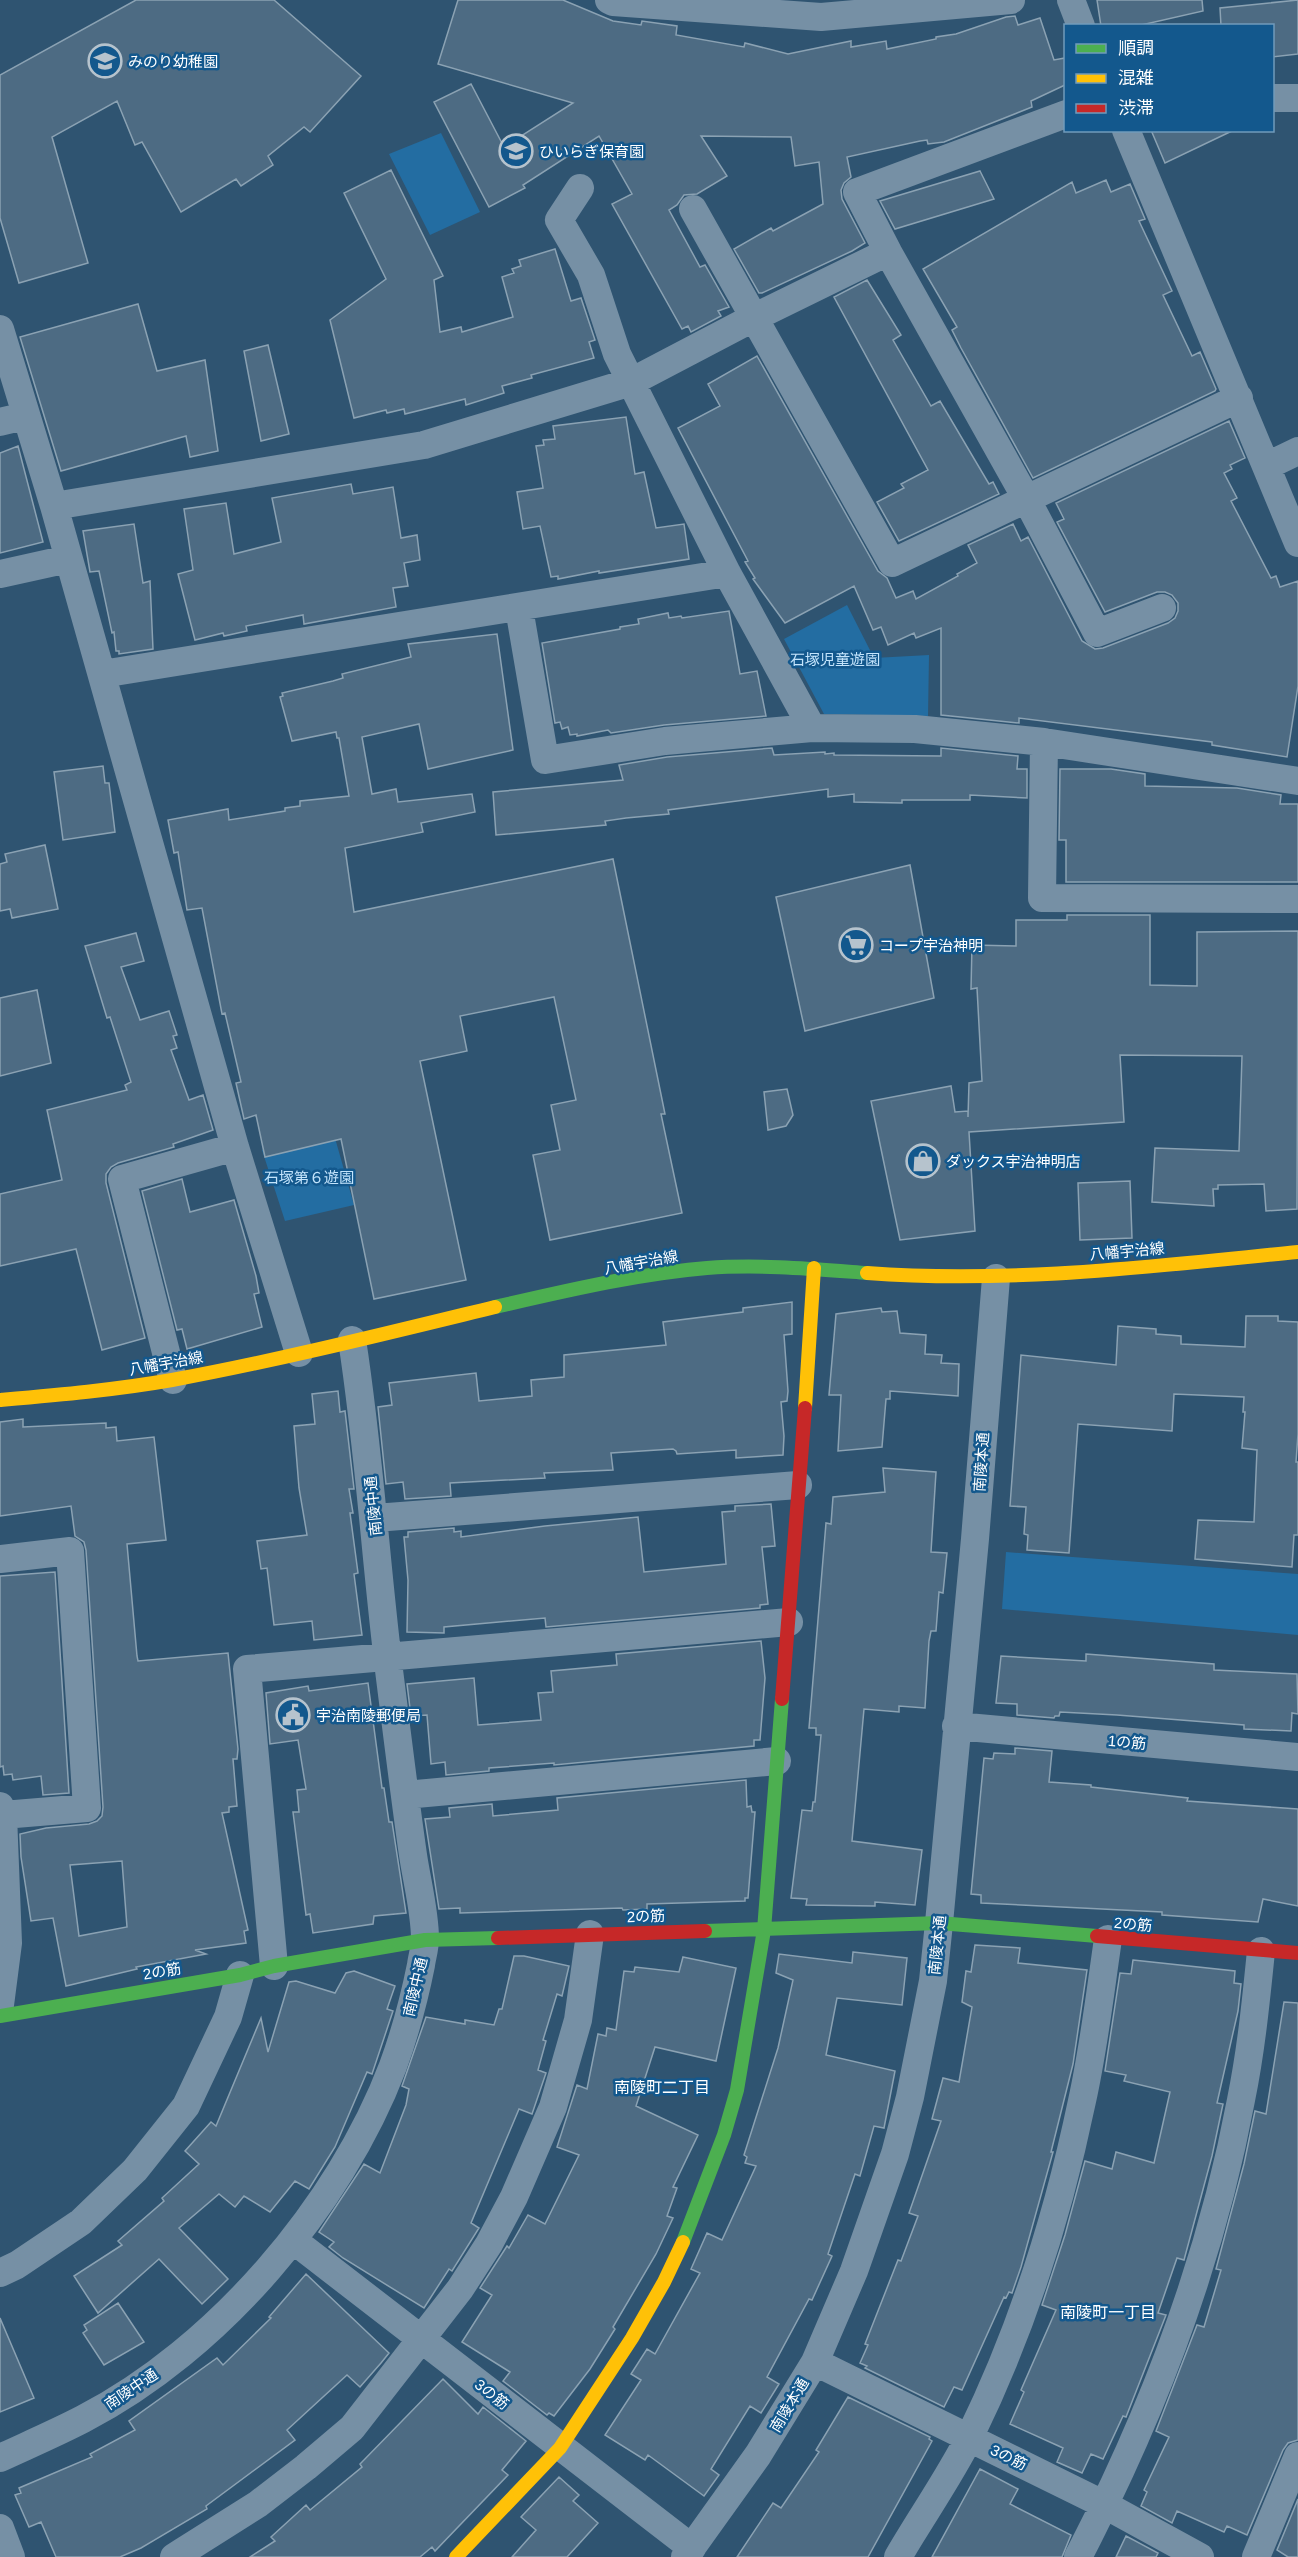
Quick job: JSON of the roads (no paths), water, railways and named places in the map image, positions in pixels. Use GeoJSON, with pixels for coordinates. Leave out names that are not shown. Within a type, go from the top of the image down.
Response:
{"type":"FeatureCollection","features":[{"type":"Feature","properties":{"kind":"street"},"geometry":{"type":"LineString","coordinates":[[609,0],[821,17],[1011,0]]}},
{"type":"Feature","properties":{"kind":"street"},"geometry":{"type":"LineString","coordinates":[[1071,0],[1080,24]]}},
{"type":"Feature","properties":{"kind":"street"},"geometry":{"type":"LineString","coordinates":[[1274,98],[1298,98]]}},
{"type":"Feature","properties":{"kind":"street"},"geometry":{"type":"LineString","coordinates":[[1064,114],[857,192],[888,252],[1027,500],[1097,633],[1162,608]]}},
{"type":"Feature","properties":{"kind":"street"},"geometry":{"type":"LineString","coordinates":[[1127,132],[1298,543]]}},
{"type":"Feature","properties":{"kind":"street"},"geometry":{"type":"LineString","coordinates":[[580,188],[559,220],[591,276],[617,354],[727,573],[812,728]]}},
{"type":"Feature","properties":{"kind":"street"},"geometry":{"type":"LineString","coordinates":[[693,209],[892,563],[1239,398]]}},
{"type":"Feature","properties":{"kind":"street"},"geometry":{"type":"LineString","coordinates":[[54,506],[424,445],[631,382],[753,318],[888,252]]}},
{"type":"Feature","properties":{"kind":"street"},"geometry":{"type":"LineString","coordinates":[[0,328],[12,419],[54,506],[235,1147],[299,1353]]}},
{"type":"Feature","properties":{"kind":"street"},"geometry":{"type":"LineString","coordinates":[[1267,466],[1298,451]]}},
{"type":"Feature","properties":{"kind":"street"},"geometry":{"type":"LineString","coordinates":[[0,574],[69,559]]}},
{"type":"Feature","properties":{"kind":"street"},"geometry":{"type":"LineString","coordinates":[[102,674],[727,573]]}},
{"type":"Feature","properties":{"kind":"street"},"geometry":{"type":"LineString","coordinates":[[519,608],[545,760],[664,741],[812,728],[915,729],[1044,742],[1298,781]]}},
{"type":"Feature","properties":{"kind":"street"},"geometry":{"type":"LineString","coordinates":[[1044,742],[1042,898],[1298,899]]}},
{"type":"Feature","properties":{"kind":"street"},"geometry":{"type":"LineString","coordinates":[[173,1380],[122,1179],[235,1147]]}},
{"type":"Feature","properties":{"kind":"street","name":"八幡宇治線"},"geometry":{"type":"LineString","coordinates":[[0,1400],[30,1399],[173,1380],[555,1295],[675,1272],[751,1266],[996,1278],[1116,1270],[1298,1252]]}},
{"type":"Feature","properties":{"kind":"street"},"geometry":{"type":"LineString","coordinates":[[456,2557],[560,2448],[632,2338],[664,2282],[704,2191],[737,2090],[764,1930],[813,1312],[814,1268]]}},
{"type":"Feature","properties":{"kind":"street","name":"南陵本通"},"geometry":{"type":"LineString","coordinates":[[688,2552],[758,2455],[815,2362],[854,2271],[895,2154],[923,2039],[939,1923],[975,1539],[996,1278]]}},
{"type":"Feature","properties":{"kind":"street","name":"南陵中通"},"geometry":{"type":"LineString","coordinates":[[0,2458],[84,2419],[157,2372],[191,2345],[231,2308],[293,2240],[336,2179],[362,2135],[384,2090],[402,2041],[416,1991],[425,1940],[387,1657],[375,1518],[352,1341]]}},
{"type":"Feature","properties":{"kind":"street"},"geometry":{"type":"LineString","coordinates":[[375,1518],[798,1485]]}},
{"type":"Feature","properties":{"kind":"street"},"geometry":{"type":"LineString","coordinates":[[0,1559],[70,1551],[87,1808],[1,1811],[8,1943],[0,2005]]}},
{"type":"Feature","properties":{"kind":"street"},"geometry":{"type":"LineString","coordinates":[[274,1966],[247,1670],[789,1622]]}},
{"type":"Feature","properties":{"kind":"street","name":"1の筋"},"geometry":{"type":"LineString","coordinates":[[956,1726],[1298,1757]]}},
{"type":"Feature","properties":{"kind":"street"},"geometry":{"type":"LineString","coordinates":[[405,1795],[777,1761]]}},
{"type":"Feature","properties":{"kind":"street","name":"2の筋"},"geometry":{"type":"LineString","coordinates":[[0,2016],[240,1975],[274,1966],[425,1940],[939,1923],[1016,1928],[1108,1939],[1298,1953]]}},
{"type":"Feature","properties":{"kind":"street"},"geometry":{"type":"LineString","coordinates":[[174,2557],[258,2504],[352,2427],[460,2289],[489,2244],[536,2149],[560,2085],[578,2020],[590,1934]]}},
{"type":"Feature","properties":{"kind":"street"},"geometry":{"type":"LineString","coordinates":[[898,2557],[969,2438],[1019,2319],[1054,2217],[1083,2098],[1108,1939]]}},
{"type":"Feature","properties":{"kind":"street"},"geometry":{"type":"LineString","coordinates":[[1078,2557],[1105,2505],[1164,2368],[1206,2246],[1241,2100],[1262,1951]]}},
{"type":"Feature","properties":{"kind":"street"},"geometry":{"type":"LineString","coordinates":[[0,2273],[17,2265],[81,2222],[135,2170],[186,2106],[228,2017],[240,1975]]}},
{"type":"Feature","properties":{"kind":"street","name":"3の筋"},"geometry":{"type":"LineString","coordinates":[[293,2240],[421,2338],[688,2552]]}},
{"type":"Feature","properties":{"kind":"street","name":"3の筋"},"geometry":{"type":"LineString","coordinates":[[815,2362],[1105,2505],[1200,2557]]}},
{"type":"Feature","properties":{"kind":"street"},"geometry":{"type":"LineString","coordinates":[[1256,2557],[1298,2456]]}},
{"type":"Feature","properties":{"kind":"street"},"geometry":{"type":"LineString","coordinates":[[0,2528],[10,2557]]}},
{"type":"Feature","properties":{"kind":"place","name":"みのり幼稚園"},"geometry":{"type":"Point","coordinates":[105,61]}},
{"type":"Feature","properties":{"kind":"place","name":"ひいらぎ保育園"},"geometry":{"type":"Point","coordinates":[516,151]}},
{"type":"Feature","properties":{"kind":"place","name":"コープ宇治神明"},"geometry":{"type":"Point","coordinates":[856,945]}},
{"type":"Feature","properties":{"kind":"place","name":"ダックス宇治神明店"},"geometry":{"type":"Point","coordinates":[923,1161]}},
{"type":"Feature","properties":{"kind":"place","name":"宇治南陵郵便局"},"geometry":{"type":"Point","coordinates":[293,1715]}},
{"type":"Feature","properties":{"kind":"district","name":"南陵町二丁目"},"geometry":{"type":"Point","coordinates":[662,2087]}},
{"type":"Feature","properties":{"kind":"district","name":"南陵町一丁目"},"geometry":{"type":"Point","coordinates":[1108,2312]}},
{"type":"Feature","properties":{"kind":"park label","name":"石塚児童遊園"},"geometry":{"type":"Point","coordinates":[835,659]}},
{"type":"Feature","properties":{"kind":"park label","name":"石塚第６遊園"},"geometry":{"type":"Point","coordinates":[309,1177]}}]}
